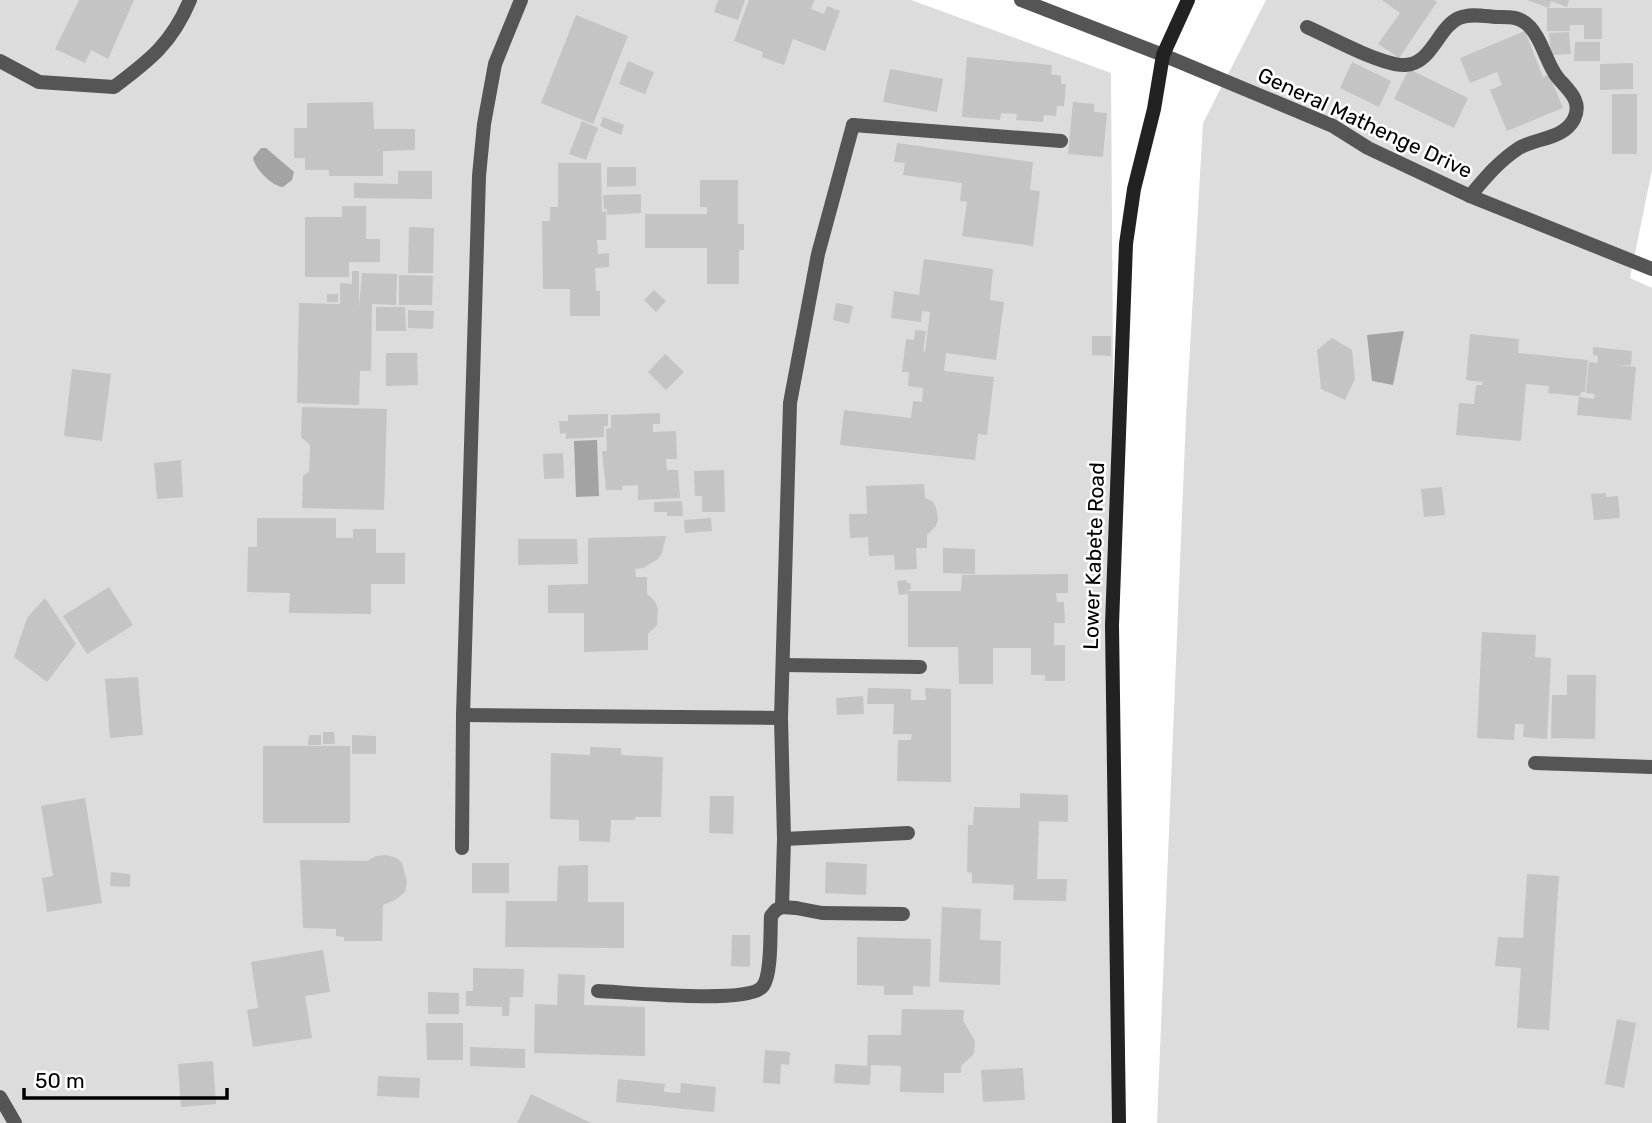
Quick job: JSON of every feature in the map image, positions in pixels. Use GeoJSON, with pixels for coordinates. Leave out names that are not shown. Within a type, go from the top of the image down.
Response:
{"type":"FeatureCollection","features":[{"type":"Feature","properties":{"kind":"main road","name":"Lower Kabete Road"},"geometry":{"type":"LineString","coordinates":[[1119,1123],[1112,625],[1126,244],[1134,189],[1154,109],[1163,55],[1188,0]]}},
{"type":"Feature","properties":{"kind":"street"},"geometry":{"type":"LineString","coordinates":[[0,61],[39,82],[114,87],[162,48],[182,19],[190,0]]}},
{"type":"Feature","properties":{"kind":"street"},"geometry":{"type":"LineString","coordinates":[[462,848],[463,715],[479,176],[484,124],[495,64],[521,0]]}},
{"type":"Feature","properties":{"kind":"street","name":"General Mathenge Drive"},"geometry":{"type":"LineString","coordinates":[[1021,0],[1163,55],[1333,126],[1368,148],[1470,196],[1652,269]]}},
{"type":"Feature","properties":{"kind":"street"},"geometry":{"type":"LineString","coordinates":[[1307,27],[1389,63],[1407,65],[1419,60],[1434,46],[1450,23],[1462,16],[1512,17],[1523,21],[1532,29],[1556,76],[1573,94],[1578,107],[1573,121],[1554,136],[1521,147],[1495,166],[1470,196]]}},
{"type":"Feature","properties":{"kind":"street"},"geometry":{"type":"LineString","coordinates":[[789,907],[784,839],[781,718],[790,403],[818,254],[853,125],[1061,141]]}},
{"type":"Feature","properties":{"kind":"street"},"geometry":{"type":"LineString","coordinates":[[783,665],[920,667]]}},
{"type":"Feature","properties":{"kind":"street"},"geometry":{"type":"LineString","coordinates":[[463,715],[781,718]]}},
{"type":"Feature","properties":{"kind":"street"},"geometry":{"type":"LineString","coordinates":[[1535,762],[1652,767]]}},
{"type":"Feature","properties":{"kind":"street"},"geometry":{"type":"LineString","coordinates":[[784,839],[908,833]]}},
{"type":"Feature","properties":{"kind":"street"},"geometry":{"type":"LineString","coordinates":[[598,991],[738,996],[764,986],[771,916],[775,910],[789,907],[822,913],[903,914]]}},
{"type":"Feature","properties":{"kind":"street"},"geometry":{"type":"LineString","coordinates":[[0,1097],[15,1123]]}},
{"type":"Feature","properties":{"kind":"shaded area"},"geometry":{"type":"Polygon","coordinates":[[[0,0],[911,0],[1111,73],[1118,1123],[0,1123],[0,0]]]}},
{"type":"Feature","properties":{"kind":"shaded area"},"geometry":{"type":"Polygon","coordinates":[[[1266,0],[1652,0],[1652,170],[1630,278],[1652,288],[1652,1123],[1157,1123],[1186,417],[1203,123],[1266,0]]]}},
{"type":"Feature","properties":{"kind":"shaded area"},"geometry":{"type":"Polygon","coordinates":[[[261,148],[266,148],[294,172],[292,180],[283,187],[269,180],[257,167],[253,158],[261,148]]]}},
{"type":"Feature","properties":{"kind":"shaded area"},"geometry":{"type":"Polygon","coordinates":[[[1404,331],[1393,385],[1372,381],[1367,335],[1404,331]]]}},
{"type":"Feature","properties":{"kind":"shaded area"},"geometry":{"type":"Polygon","coordinates":[[[597,440],[599,496],[576,497],[574,441],[597,440]]]}},
{"type":"Feature","properties":{"kind":"building"},"geometry":{"type":"Polygon","coordinates":[[[79,0],[134,0],[108,59],[91,50],[85,63],[55,49],[79,0]]]}},
{"type":"Feature","properties":{"kind":"building"},"geometry":{"type":"Polygon","coordinates":[[[718,0],[745,0],[738,20],[714,12],[718,0]]]}},
{"type":"Feature","properties":{"kind":"building"},"geometry":{"type":"Polygon","coordinates":[[[749,0],[814,0],[811,9],[824,14],[827,6],[840,11],[825,51],[793,39],[784,65],[762,57],[763,52],[734,41],[749,0]]]}},
{"type":"Feature","properties":{"kind":"building"},"geometry":{"type":"Polygon","coordinates":[[[1382,0],[1437,2],[1399,58],[1378,44],[1400,13],[1382,0]]]}},
{"type":"Feature","properties":{"kind":"building"},"geometry":{"type":"Polygon","coordinates":[[[1527,0],[1569,0],[1567,7],[1551,1],[1549,8],[1527,0]]]}},
{"type":"Feature","properties":{"kind":"building"},"geometry":{"type":"Polygon","coordinates":[[[1547,8],[1602,8],[1602,39],[1584,39],[1584,25],[1570,25],[1570,31],[1547,31],[1547,8]]]}},
{"type":"Feature","properties":{"kind":"building"},"geometry":{"type":"Polygon","coordinates":[[[576,15],[628,36],[593,124],[541,103],[576,15]]]}},
{"type":"Feature","properties":{"kind":"building"},"geometry":{"type":"Polygon","coordinates":[[[1525,31],[1543,77],[1549,74],[1563,108],[1507,131],[1490,90],[1502,85],[1497,72],[1470,83],[1460,58],[1525,31]]]}},
{"type":"Feature","properties":{"kind":"building"},"geometry":{"type":"Polygon","coordinates":[[[1569,32],[1571,54],[1551,55],[1549,33],[1569,32]]]}},
{"type":"Feature","properties":{"kind":"building"},"geometry":{"type":"Polygon","coordinates":[[[1575,42],[1600,42],[1600,61],[1574,61],[1575,42]]]}},
{"type":"Feature","properties":{"kind":"building"},"geometry":{"type":"Polygon","coordinates":[[[967,57],[1052,65],[1051,74],[1061,76],[1061,84],[1066,84],[1064,106],[1057,106],[1056,116],[1044,115],[1043,122],[1016,120],[1017,114],[1001,113],[1000,120],[962,117],[967,57]]]}},
{"type":"Feature","properties":{"kind":"building"},"geometry":{"type":"Polygon","coordinates":[[[628,61],[654,72],[645,94],[619,84],[628,61]]]}},
{"type":"Feature","properties":{"kind":"building"},"geometry":{"type":"Polygon","coordinates":[[[1352,62],[1391,81],[1379,107],[1340,88],[1352,62]]]}},
{"type":"Feature","properties":{"kind":"building"},"geometry":{"type":"Polygon","coordinates":[[[1633,63],[1633,89],[1600,90],[1600,64],[1633,63]]]}},
{"type":"Feature","properties":{"kind":"building"},"geometry":{"type":"Polygon","coordinates":[[[890,69],[943,79],[937,112],[883,102],[890,69]]]}},
{"type":"Feature","properties":{"kind":"building"},"geometry":{"type":"Polygon","coordinates":[[[1409,69],[1468,98],[1454,128],[1394,99],[1409,69]]]}},
{"type":"Feature","properties":{"kind":"building"},"geometry":{"type":"Polygon","coordinates":[[[1612,94],[1637,94],[1637,154],[1612,154],[1612,94]]]}},
{"type":"Feature","properties":{"kind":"building"},"geometry":{"type":"Polygon","coordinates":[[[373,102],[374,129],[415,129],[415,150],[383,151],[383,176],[329,176],[329,170],[305,170],[305,158],[294,158],[294,128],[307,128],[307,103],[373,102]]]}},
{"type":"Feature","properties":{"kind":"building"},"geometry":{"type":"Polygon","coordinates":[[[1073,102],[1094,104],[1094,112],[1107,113],[1103,157],[1068,154],[1073,102]]]}},
{"type":"Feature","properties":{"kind":"building"},"geometry":{"type":"Polygon","coordinates":[[[603,117],[624,125],[621,135],[600,126],[603,117]]]}},
{"type":"Feature","properties":{"kind":"building"},"geometry":{"type":"Polygon","coordinates":[[[582,121],[598,128],[586,160],[569,154],[582,121]]]}},
{"type":"Feature","properties":{"kind":"building"},"geometry":{"type":"Polygon","coordinates":[[[897,143],[1033,162],[1030,190],[1040,191],[1033,246],[962,236],[967,202],[960,201],[962,183],[903,175],[905,163],[894,162],[897,143]]]}},
{"type":"Feature","properties":{"kind":"building"},"geometry":{"type":"Polygon","coordinates":[[[558,163],[601,163],[602,212],[606,211],[606,240],[597,240],[598,254],[609,253],[609,267],[595,268],[596,291],[600,291],[600,316],[570,316],[570,289],[543,289],[542,221],[550,221],[550,207],[558,207],[558,163]]]}},
{"type":"Feature","properties":{"kind":"building"},"geometry":{"type":"Polygon","coordinates":[[[607,167],[636,167],[636,186],[607,187],[607,167]]]}},
{"type":"Feature","properties":{"kind":"building"},"geometry":{"type":"Polygon","coordinates":[[[398,171],[432,171],[432,199],[354,198],[354,183],[398,184],[398,171]]]}},
{"type":"Feature","properties":{"kind":"building"},"geometry":{"type":"Polygon","coordinates":[[[700,180],[738,180],[738,224],[744,224],[744,250],[739,250],[739,284],[707,284],[707,248],[645,248],[645,214],[707,214],[707,207],[700,207],[700,180]]]}},
{"type":"Feature","properties":{"kind":"building"},"geometry":{"type":"Polygon","coordinates":[[[641,194],[641,213],[607,215],[603,195],[641,194]]]}},
{"type":"Feature","properties":{"kind":"building"},"geometry":{"type":"Polygon","coordinates":[[[342,206],[366,206],[366,239],[380,239],[380,262],[349,262],[349,277],[305,277],[305,217],[342,217],[342,206]]]}},
{"type":"Feature","properties":{"kind":"building"},"geometry":{"type":"Polygon","coordinates":[[[409,227],[434,228],[433,273],[408,273],[409,227]]]}},
{"type":"Feature","properties":{"kind":"building"},"geometry":{"type":"Polygon","coordinates":[[[924,259],[993,269],[990,300],[1004,302],[996,360],[946,353],[944,371],[994,377],[987,435],[978,434],[975,460],[840,445],[844,410],[911,418],[913,401],[922,402],[923,388],[908,386],[909,372],[902,372],[906,339],[914,340],[915,330],[926,331],[925,352],[930,312],[922,311],[921,322],[891,318],[894,291],[919,295],[924,259]]]}},
{"type":"Feature","properties":{"kind":"building"},"geometry":{"type":"Polygon","coordinates":[[[352,271],[359,271],[359,307],[362,273],[397,274],[396,305],[372,304],[371,371],[360,371],[359,405],[297,403],[299,303],[340,304],[340,283],[352,284],[352,271]]]}},
{"type":"Feature","properties":{"kind":"building"},"geometry":{"type":"Polygon","coordinates":[[[399,275],[433,276],[432,305],[399,305],[399,275]]]}},
{"type":"Feature","properties":{"kind":"building"},"geometry":{"type":"Polygon","coordinates":[[[654,290],[666,301],[656,312],[644,300],[654,290]]]}},
{"type":"Feature","properties":{"kind":"building"},"geometry":{"type":"Polygon","coordinates":[[[327,294],[338,294],[338,302],[327,302],[327,294]]]}},
{"type":"Feature","properties":{"kind":"building"},"geometry":{"type":"Polygon","coordinates":[[[836,303],[853,306],[849,324],[833,320],[836,303]]]}},
{"type":"Feature","properties":{"kind":"building"},"geometry":{"type":"Polygon","coordinates":[[[376,307],[405,307],[406,331],[376,331],[376,307]]]}},
{"type":"Feature","properties":{"kind":"building"},"geometry":{"type":"Polygon","coordinates":[[[408,310],[434,311],[433,329],[408,328],[408,310]]]}},
{"type":"Feature","properties":{"kind":"building"},"geometry":{"type":"Polygon","coordinates":[[[1470,334],[1519,339],[1518,353],[1588,360],[1585,392],[1581,392],[1580,396],[1548,393],[1549,386],[1526,384],[1521,441],[1456,435],[1459,403],[1474,404],[1476,385],[1482,385],[1483,382],[1466,380],[1470,334]]]}},
{"type":"Feature","properties":{"kind":"building"},"geometry":{"type":"Polygon","coordinates":[[[1092,336],[1111,336],[1111,356],[1092,355],[1092,336]]]}},
{"type":"Feature","properties":{"kind":"building"},"geometry":{"type":"Polygon","coordinates":[[[1332,338],[1352,350],[1355,379],[1345,400],[1321,389],[1317,350],[1332,338]]]}},
{"type":"Feature","properties":{"kind":"building"},"geometry":{"type":"Polygon","coordinates":[[[1593,347],[1632,351],[1631,365],[1620,365],[1636,367],[1631,420],[1577,415],[1579,397],[1594,399],[1595,394],[1586,393],[1589,362],[1597,363],[1598,356],[1593,355],[1593,347]]]}},
{"type":"Feature","properties":{"kind":"building"},"geometry":{"type":"Polygon","coordinates":[[[386,353],[417,353],[418,385],[386,386],[386,353]]]}},
{"type":"Feature","properties":{"kind":"building"},"geometry":{"type":"Polygon","coordinates":[[[665,354],[684,372],[666,390],[648,372],[665,354]]]}},
{"type":"Feature","properties":{"kind":"building"},"geometry":{"type":"Polygon","coordinates":[[[72,369],[111,374],[102,441],[64,436],[72,369]]]}},
{"type":"Feature","properties":{"kind":"building"},"geometry":{"type":"Polygon","coordinates":[[[302,407],[387,409],[384,510],[302,508],[303,476],[309,472],[310,445],[301,437],[302,407]]]}},
{"type":"Feature","properties":{"kind":"building"},"geometry":{"type":"Polygon","coordinates":[[[660,413],[660,424],[653,424],[653,432],[676,431],[677,459],[666,459],[667,470],[678,470],[680,498],[638,500],[638,485],[622,486],[622,490],[606,490],[602,451],[607,451],[606,429],[611,428],[611,415],[660,413]]]}},
{"type":"Feature","properties":{"kind":"building"},"geometry":{"type":"Polygon","coordinates":[[[608,414],[604,437],[566,439],[566,433],[560,434],[559,421],[568,421],[568,415],[608,414]]]}},
{"type":"Feature","properties":{"kind":"building"},"geometry":{"type":"Polygon","coordinates":[[[563,453],[564,478],[544,479],[543,454],[563,453]]]}},
{"type":"Feature","properties":{"kind":"building"},"geometry":{"type":"Polygon","coordinates":[[[181,460],[183,497],[157,499],[154,463],[181,460]]]}},
{"type":"Feature","properties":{"kind":"building"},"geometry":{"type":"Polygon","coordinates":[[[724,470],[725,512],[702,512],[702,496],[695,496],[694,471],[724,470]]]}},
{"type":"Feature","properties":{"kind":"building"},"geometry":{"type":"Polygon","coordinates":[[[924,484],[925,498],[932,501],[936,507],[938,519],[936,526],[927,535],[927,548],[916,548],[917,569],[895,570],[894,555],[869,556],[868,537],[850,538],[849,514],[867,514],[866,486],[924,484]]]}},
{"type":"Feature","properties":{"kind":"building"},"geometry":{"type":"Polygon","coordinates":[[[1442,487],[1445,515],[1424,517],[1421,489],[1442,487]]]}},
{"type":"Feature","properties":{"kind":"building"},"geometry":{"type":"Polygon","coordinates":[[[1606,493],[1606,497],[1618,496],[1620,518],[1594,520],[1591,494],[1606,493]]]}},
{"type":"Feature","properties":{"kind":"building"},"geometry":{"type":"Polygon","coordinates":[[[682,501],[683,516],[667,516],[667,512],[654,512],[654,502],[682,501]]]}},
{"type":"Feature","properties":{"kind":"building"},"geometry":{"type":"Polygon","coordinates":[[[257,518],[336,518],[336,538],[353,538],[353,529],[376,529],[376,553],[405,553],[405,584],[371,584],[371,614],[289,613],[290,593],[247,592],[248,547],[257,547],[257,518]]]}},
{"type":"Feature","properties":{"kind":"building"},"geometry":{"type":"Polygon","coordinates":[[[711,518],[712,531],[685,533],[684,520],[711,518]]]}},
{"type":"Feature","properties":{"kind":"building"},"geometry":{"type":"Polygon","coordinates":[[[666,536],[658,559],[643,568],[635,569],[636,577],[647,577],[647,594],[655,601],[658,609],[657,625],[648,634],[648,650],[584,652],[584,613],[548,613],[548,585],[588,584],[588,538],[666,536]]]}},
{"type":"Feature","properties":{"kind":"building"},"geometry":{"type":"Polygon","coordinates":[[[518,539],[577,539],[578,564],[518,565],[518,539]]]}},
{"type":"Feature","properties":{"kind":"building"},"geometry":{"type":"Polygon","coordinates":[[[943,548],[975,549],[975,574],[943,573],[943,548]]]}},
{"type":"Feature","properties":{"kind":"building"},"geometry":{"type":"Polygon","coordinates":[[[1068,574],[1068,593],[1056,593],[1057,602],[1064,602],[1065,623],[1054,623],[1054,645],[1065,645],[1065,681],[1045,681],[1045,675],[1031,675],[1031,648],[993,648],[993,684],[959,684],[958,647],[908,647],[908,594],[899,595],[897,581],[906,580],[910,583],[911,589],[907,591],[961,591],[962,575],[1068,574]]]}},
{"type":"Feature","properties":{"kind":"building"},"geometry":{"type":"Polygon","coordinates":[[[109,587],[133,625],[87,654],[63,616],[109,587]]]}},
{"type":"Feature","properties":{"kind":"building"},"geometry":{"type":"Polygon","coordinates":[[[45,598],[76,644],[47,682],[14,657],[27,618],[45,598]]]}},
{"type":"Feature","properties":{"kind":"building"},"geometry":{"type":"Polygon","coordinates":[[[1482,632],[1536,635],[1535,657],[1551,658],[1547,739],[1523,737],[1524,724],[1515,724],[1514,740],[1477,738],[1482,632]]]}},
{"type":"Feature","properties":{"kind":"building"},"geometry":{"type":"Polygon","coordinates":[[[1567,675],[1596,675],[1595,739],[1551,738],[1552,695],[1567,695],[1567,675]]]}},
{"type":"Feature","properties":{"kind":"building"},"geometry":{"type":"Polygon","coordinates":[[[138,677],[143,735],[110,738],[105,679],[138,677]]]}},
{"type":"Feature","properties":{"kind":"building"},"geometry":{"type":"Polygon","coordinates":[[[868,688],[911,689],[911,700],[926,700],[925,688],[951,689],[951,782],[897,781],[898,740],[911,740],[912,734],[893,734],[894,704],[867,704],[868,688]]]}},
{"type":"Feature","properties":{"kind":"building"},"geometry":{"type":"Polygon","coordinates":[[[863,696],[864,714],[837,715],[836,698],[863,696]]]}},
{"type":"Feature","properties":{"kind":"building"},"geometry":{"type":"Polygon","coordinates":[[[323,732],[334,732],[335,744],[323,744],[323,732]]]}},
{"type":"Feature","properties":{"kind":"building"},"geometry":{"type":"Polygon","coordinates":[[[309,735],[321,735],[321,745],[308,745],[309,735]]]}},
{"type":"Feature","properties":{"kind":"building"},"geometry":{"type":"Polygon","coordinates":[[[352,735],[376,736],[376,754],[352,754],[352,735]]]}},
{"type":"Feature","properties":{"kind":"building"},"geometry":{"type":"Polygon","coordinates":[[[263,746],[350,746],[350,823],[263,823],[263,746]]]}},
{"type":"Feature","properties":{"kind":"building"},"geometry":{"type":"Polygon","coordinates":[[[590,747],[621,748],[621,755],[663,757],[661,817],[611,820],[610,842],[579,841],[579,820],[550,819],[551,753],[590,755],[590,747]]]}},
{"type":"Feature","properties":{"kind":"building"},"geometry":{"type":"Polygon","coordinates":[[[1020,793],[1068,795],[1068,822],[1039,821],[1037,879],[1067,879],[1066,901],[1013,900],[1014,885],[972,883],[972,873],[967,872],[968,825],[973,825],[974,807],[1020,808],[1020,793]]]}},
{"type":"Feature","properties":{"kind":"building"},"geometry":{"type":"Polygon","coordinates":[[[710,796],[734,796],[733,834],[709,833],[710,796]]]}},
{"type":"Feature","properties":{"kind":"building"},"geometry":{"type":"Polygon","coordinates":[[[85,798],[102,903],[47,912],[42,878],[53,876],[41,806],[85,798]]]}},
{"type":"Feature","properties":{"kind":"building"},"geometry":{"type":"Polygon","coordinates":[[[386,855],[397,858],[402,863],[407,882],[405,892],[383,905],[382,941],[344,941],[344,937],[336,936],[336,929],[303,928],[300,860],[367,861],[386,855]]]}},
{"type":"Feature","properties":{"kind":"building"},"geometry":{"type":"Polygon","coordinates":[[[826,862],[867,864],[866,895],[825,893],[826,862]]]}},
{"type":"Feature","properties":{"kind":"building"},"geometry":{"type":"Polygon","coordinates":[[[472,863],[509,863],[509,893],[472,893],[472,863]]]}},
{"type":"Feature","properties":{"kind":"building"},"geometry":{"type":"Polygon","coordinates":[[[588,865],[588,902],[624,902],[624,948],[505,947],[506,901],[557,901],[558,866],[588,865]]]}},
{"type":"Feature","properties":{"kind":"building"},"geometry":{"type":"Polygon","coordinates":[[[111,872],[130,874],[130,887],[110,886],[111,872]]]}},
{"type":"Feature","properties":{"kind":"building"},"geometry":{"type":"Polygon","coordinates":[[[1527,874],[1559,876],[1549,1030],[1517,1028],[1521,968],[1495,966],[1498,937],[1523,938],[1527,874]]]}},
{"type":"Feature","properties":{"kind":"building"},"geometry":{"type":"Polygon","coordinates":[[[942,907],[981,909],[980,940],[1001,941],[1000,985],[939,982],[942,907]]]}},
{"type":"Feature","properties":{"kind":"building"},"geometry":{"type":"Polygon","coordinates":[[[732,935],[750,935],[750,967],[731,966],[732,935]]]}},
{"type":"Feature","properties":{"kind":"building"},"geometry":{"type":"Polygon","coordinates":[[[857,937],[931,939],[930,987],[913,986],[913,995],[884,995],[884,986],[857,985],[857,937]]]}},
{"type":"Feature","properties":{"kind":"building"},"geometry":{"type":"Polygon","coordinates":[[[323,950],[330,992],[305,996],[312,1038],[253,1047],[247,1010],[258,1008],[251,962],[323,950]]]}},
{"type":"Feature","properties":{"kind":"building"},"geometry":{"type":"Polygon","coordinates":[[[473,968],[524,969],[523,997],[510,997],[509,1016],[502,1016],[502,1007],[466,1006],[466,991],[473,991],[473,968]]]}},
{"type":"Feature","properties":{"kind":"building"},"geometry":{"type":"Polygon","coordinates":[[[558,974],[585,975],[584,1005],[645,1007],[645,1056],[534,1053],[535,1004],[557,1005],[558,974]]]}},
{"type":"Feature","properties":{"kind":"building"},"geometry":{"type":"Polygon","coordinates":[[[428,992],[459,993],[459,1014],[428,1014],[428,992]]]}},
{"type":"Feature","properties":{"kind":"building"},"geometry":{"type":"Polygon","coordinates":[[[902,1009],[964,1010],[963,1021],[975,1041],[974,1054],[961,1066],[961,1073],[944,1073],[944,1093],[900,1092],[901,1066],[871,1065],[870,1085],[834,1083],[835,1064],[867,1066],[868,1035],[901,1035],[902,1009]]]}},
{"type":"Feature","properties":{"kind":"building"},"geometry":{"type":"Polygon","coordinates":[[[1617,1019],[1636,1023],[1624,1088],[1605,1084],[1617,1019]]]}},
{"type":"Feature","properties":{"kind":"building"},"geometry":{"type":"Polygon","coordinates":[[[426,1023],[463,1023],[463,1060],[427,1060],[426,1023]]]}},
{"type":"Feature","properties":{"kind":"building"},"geometry":{"type":"Polygon","coordinates":[[[470,1047],[525,1049],[525,1068],[470,1066],[470,1047]]]}},
{"type":"Feature","properties":{"kind":"building"},"geometry":{"type":"Polygon","coordinates":[[[765,1050],[790,1052],[789,1065],[781,1064],[780,1084],[763,1083],[765,1050]]]}},
{"type":"Feature","properties":{"kind":"building"},"geometry":{"type":"Polygon","coordinates":[[[213,1061],[216,1104],[181,1107],[178,1064],[213,1061]]]}},
{"type":"Feature","properties":{"kind":"building"},"geometry":{"type":"Polygon","coordinates":[[[1023,1068],[1025,1100],[983,1102],[981,1070],[1023,1068]]]}},
{"type":"Feature","properties":{"kind":"building"},"geometry":{"type":"Polygon","coordinates":[[[378,1076],[420,1078],[419,1098],[377,1096],[378,1076]]]}},
{"type":"Feature","properties":{"kind":"building"},"geometry":{"type":"Polygon","coordinates":[[[618,1079],[665,1084],[664,1092],[680,1093],[681,1083],[716,1087],[714,1112],[616,1102],[618,1079]]]}},
{"type":"Feature","properties":{"kind":"building"},"geometry":{"type":"Polygon","coordinates":[[[531,1094],[591,1123],[517,1123],[531,1094]]]}}]}
